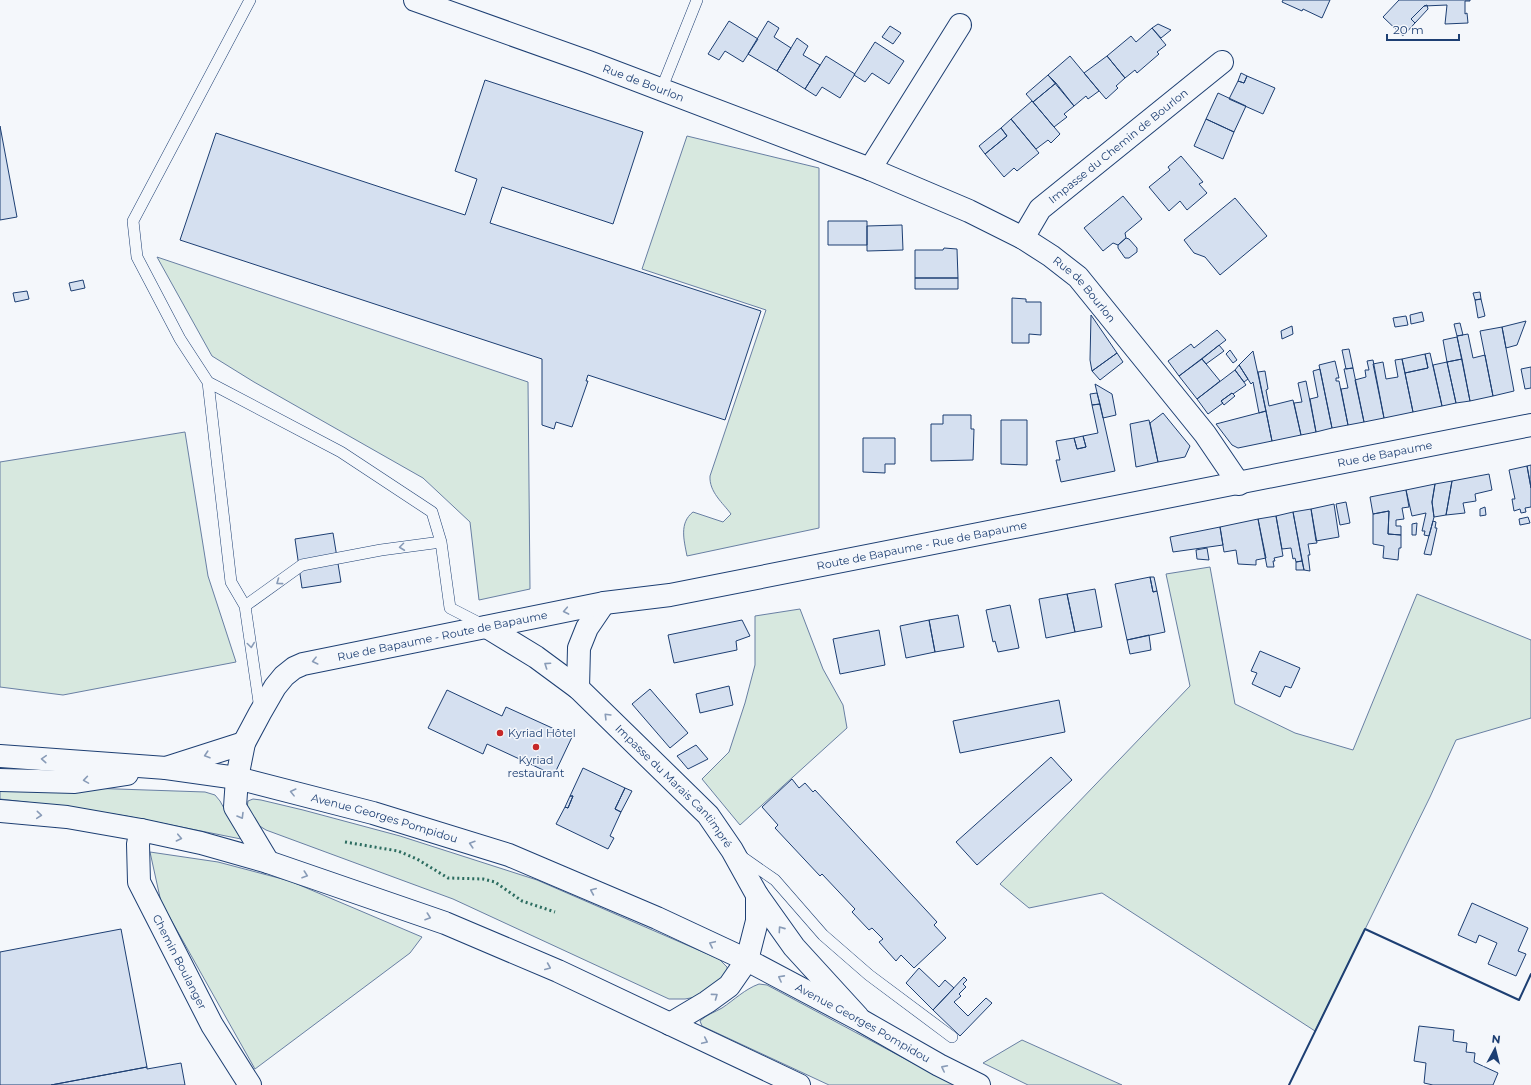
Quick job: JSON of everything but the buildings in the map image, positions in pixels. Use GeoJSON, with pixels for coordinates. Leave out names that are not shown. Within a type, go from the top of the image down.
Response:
{"type":"FeatureCollection","features":[{"type":"Feature","properties":{"kind":"street","name":"Rue de Bourlon"},"geometry":{"type":"LineString","coordinates":[[415,0],[589,62],[870,169],[969,211],[1023,238],[1051,256],[1078,277],[1205,434],[1239,484]]}},
{"type":"Feature","properties":{"kind":"street"},"geometry":{"type":"LineString","coordinates":[[870,169],[960,25]]}},
{"type":"Feature","properties":{"kind":"street","name":"Impasse du Chemin de Bourlon"},"geometry":{"type":"LineString","coordinates":[[1023,238],[1040,209],[1222,62]]}},
{"type":"Feature","properties":{"kind":"street","name":"Rue de Bapaume"},"geometry":{"type":"LineString","coordinates":[[1239,484],[1531,425]]}},
{"type":"Feature","properties":{"kind":"street","name":"Route de Bapaume - Rue de Bapaume"},"geometry":{"type":"LineString","coordinates":[[604,603],[670,595],[1239,484]]}},
{"type":"Feature","properties":{"kind":"street"},"geometry":{"type":"LineString","coordinates":[[578,688],[579,648],[587,628],[604,603]]}},
{"type":"Feature","properties":{"kind":"street","name":"Rue de Bapaume - Route de Bapaume"},"geometry":{"type":"LineString","coordinates":[[260,712],[275,687],[284,676],[294,668],[321,660],[604,603]]}},
{"type":"Feature","properties":{"kind":"street","name":"Impasse du Marais Cantimpré"},"geometry":{"type":"LineString","coordinates":[[487,627],[536,658],[578,688],[708,815],[732,850],[757,894],[794,947],[862,1021]]}},
{"type":"Feature","properties":{"kind":"street"},"geometry":{"type":"LineString","coordinates":[[260,712],[244,743],[237,778],[235,807],[268,862]]}},
{"type":"Feature","properties":{"kind":"street"},"geometry":{"type":"LineString","coordinates":[[0,780],[75,782],[166,768],[244,743]]}},
{"type":"Feature","properties":{"kind":"street","name":"Avenue Georges Pompidou"},"geometry":{"type":"LineString","coordinates":[[0,756],[166,768],[237,778],[373,813],[509,855],[650,915],[747,960],[862,1021],[939,1065],[979,1085]]}},
{"type":"Feature","properties":{"kind":"street"},"geometry":{"type":"LineString","coordinates":[[0,811],[67,817],[141,830],[201,843],[268,862],[445,923],[558,971],[799,1085]]}},
{"type":"Feature","properties":{"kind":"street","name":"Chemin Boulanger"},"geometry":{"type":"LineString","coordinates":[[141,830],[138,844],[138,882],[212,1025],[250,1085]]}},
{"type":"Feature","properties":{"kind":"street","name":"Impasse du Marais Cantimpré"},"geometry":{"type":"LineString","coordinates":[[747,960],[757,921],[757,894]]}},
{"type":"Feature","properties":{"kind":"street"},"geometry":{"type":"LineString","coordinates":[[670,1024],[707,1002],[729,986],[747,960]]}},
{"type":"Feature","properties":{"kind":"lane"},"geometry":{"type":"LineString","coordinates":[[250,0],[133,222],[137,258],[180,339],[208,382],[231,582],[245,606],[260,712]]}},
{"type":"Feature","properties":{"kind":"lane"},"geometry":{"type":"LineString","coordinates":[[661,90],[697,0]]}},
{"type":"Feature","properties":{"kind":"lane"},"geometry":{"type":"LineString","coordinates":[[208,382],[341,452],[432,512],[441,542],[450,608],[487,627]]}},
{"type":"Feature","properties":{"kind":"lane"},"geometry":{"type":"LineString","coordinates":[[245,606],[302,565],[381,550],[441,542]]}},
{"type":"Feature","properties":{"kind":"lane"},"geometry":{"type":"LineString","coordinates":[[732,850],[775,880],[823,935],[869,975],[952,1037]]}},
{"type":"Feature","properties":{"kind":"shaded area"},"geometry":{"type":"Polygon","coordinates":[[[687,136],[819,168],[819,528],[687,556],[684,527],[689,516],[693,512],[723,522],[731,514],[714,492],[710,482],[710,476],[766,310],[642,269],[687,136]]]}},
{"type":"Feature","properties":{"kind":"shaded area"},"geometry":{"type":"Polygon","coordinates":[[[157,257],[528,382],[530,589],[479,600],[470,522],[423,478],[254,382],[212,356],[157,257]]]}},
{"type":"Feature","properties":{"kind":"shaded area"},"geometry":{"type":"Polygon","coordinates":[[[185,432],[208,576],[236,662],[63,695],[0,687],[0,462],[185,432]]]}},
{"type":"Feature","properties":{"kind":"shaded area"},"geometry":{"type":"Polygon","coordinates":[[[1210,567],[1235,704],[1295,733],[1353,750],[1417,594],[1531,640],[1531,718],[1456,740],[1430,797],[1315,1031],[1102,893],[1029,908],[1000,884],[1190,686],[1166,574],[1210,567]]]}},
{"type":"Feature","properties":{"kind":"shaded area"},"geometry":{"type":"Polygon","coordinates":[[[800,609],[823,669],[843,705],[847,728],[740,825],[702,779],[729,752],[745,703],[755,665],[755,616],[800,609]]]}},
{"type":"Feature","properties":{"kind":"shaded area"},"geometry":{"type":"Polygon","coordinates":[[[0,785],[205,792],[215,795],[220,801],[241,839],[126,816],[0,799],[0,785]]]}},
{"type":"Feature","properties":{"kind":"shaded area"},"geometry":{"type":"Polygon","coordinates":[[[253,799],[303,810],[400,836],[537,880],[719,959],[727,967],[728,974],[701,996],[685,999],[669,999],[453,899],[266,830],[258,825],[247,808],[248,801],[253,799]]]}},
{"type":"Feature","properties":{"kind":"shaded area"},"geometry":{"type":"Polygon","coordinates":[[[150,852],[218,862],[290,881],[422,937],[410,953],[255,1069],[161,902],[150,852]]]}},
{"type":"Feature","properties":{"kind":"shaded area"},"geometry":{"type":"Polygon","coordinates":[[[759,984],[767,985],[954,1085],[829,1085],[702,1026],[700,1021],[702,1019],[759,984]]]}},
{"type":"Feature","properties":{"kind":"shaded area"},"geometry":{"type":"Polygon","coordinates":[[[1022,1040],[1122,1085],[1028,1085],[983,1063],[1022,1040]]]}},
{"type":"Feature","properties":{"kind":"hedge"},"geometry":{"type":"LineString","coordinates":[[345,842],[398,851],[417,859],[448,878],[483,879],[495,882],[522,901],[555,912]]}},
{"type":"Feature","properties":{"kind":"wall"},"geometry":{"type":"LineString","coordinates":[[1289,1085],[1365,929],[1519,1000],[1531,974]]}},
{"type":"Feature","properties":{"kind":"place","name":"Kyriad Hôtel"},"geometry":{"type":"Point","coordinates":[500,733]}},
{"type":"Feature","properties":{"kind":"place","name":"Kyriad restaurant"},"geometry":{"type":"Point","coordinates":[536,747]}}]}
